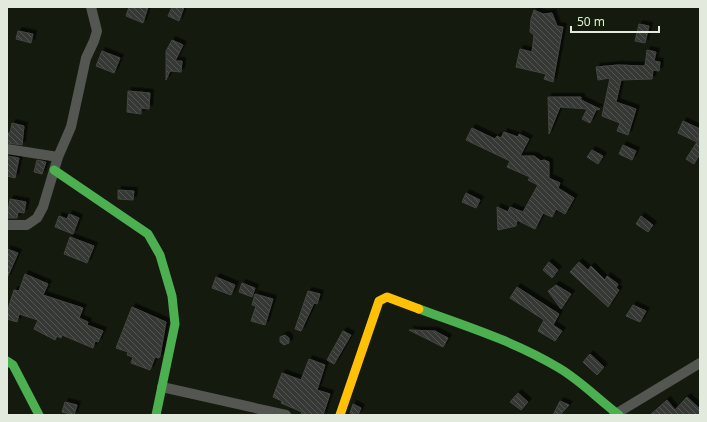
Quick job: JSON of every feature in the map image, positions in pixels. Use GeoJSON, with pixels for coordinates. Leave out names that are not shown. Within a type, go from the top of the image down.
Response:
{"type":"FeatureCollection","features":[{"type":"Feature","properties":{"kind":"street"},"geometry":{"type":"LineString","coordinates":[[7,226],[27,225],[37,218],[43,207],[58,157],[72,127],[86,58],[97,31],[91,7]]}},
{"type":"Feature","properties":{"kind":"street"},"geometry":{"type":"LineString","coordinates":[[7,149],[58,157]]}},
{"type":"Feature","properties":{"kind":"street"},"geometry":{"type":"LineString","coordinates":[[54,170],[148,234],[160,255],[172,296],[176,324],[156,415]]}},
{"type":"Feature","properties":{"kind":"street"},"geometry":{"type":"LineString","coordinates":[[340,415],[379,302],[382,298],[387,297],[507,342],[536,356],[560,369],[617,414],[700,363]]}},
{"type":"Feature","properties":{"kind":"street"},"geometry":{"type":"LineString","coordinates":[[7,361],[12,365],[39,415]]}},
{"type":"Feature","properties":{"kind":"street"},"geometry":{"type":"LineString","coordinates":[[162,387],[245,410],[286,415]]}},
{"type":"Feature","properties":{"kind":"building"},"geometry":{"type":"Polygon","coordinates":[[[129,7],[148,7],[143,23],[126,16],[129,7]]]}},
{"type":"Feature","properties":{"kind":"building"},"geometry":{"type":"Polygon","coordinates":[[[172,7],[184,7],[179,21],[168,16],[172,7]]]}},
{"type":"Feature","properties":{"kind":"building"},"geometry":{"type":"Polygon","coordinates":[[[534,10],[543,14],[552,13],[557,26],[563,27],[553,82],[544,79],[546,74],[516,67],[520,49],[532,52],[534,35],[530,32],[531,19],[534,10]]]}},
{"type":"Feature","properties":{"kind":"building"},"geometry":{"type":"Polygon","coordinates":[[[639,24],[649,26],[645,43],[635,41],[639,24]]]}},
{"type":"Feature","properties":{"kind":"building"},"geometry":{"type":"Polygon","coordinates":[[[18,31],[33,34],[31,43],[16,39],[18,31]]]}},
{"type":"Feature","properties":{"kind":"building"},"geometry":{"type":"Polygon","coordinates":[[[172,40],[183,45],[175,61],[182,61],[181,72],[170,71],[166,80],[166,51],[172,40]]]}},
{"type":"Feature","properties":{"kind":"building"},"geometry":{"type":"Polygon","coordinates":[[[647,50],[656,52],[654,61],[660,62],[659,71],[653,70],[652,79],[621,80],[616,102],[636,109],[628,135],[617,131],[620,123],[602,116],[610,78],[598,80],[596,67],[618,65],[645,66],[647,50]]]}},
{"type":"Feature","properties":{"kind":"building"},"geometry":{"type":"Polygon","coordinates":[[[102,51],[120,58],[114,73],[96,66],[102,51]]]}},
{"type":"Feature","properties":{"kind":"building"},"geometry":{"type":"Polygon","coordinates":[[[128,91],[150,93],[149,109],[141,108],[141,114],[127,112],[128,91]]]}},
{"type":"Feature","properties":{"kind":"building"},"geometry":{"type":"Polygon","coordinates":[[[548,97],[581,97],[581,100],[600,109],[596,110],[590,123],[582,119],[587,109],[560,107],[549,134],[548,97]]]}},
{"type":"Feature","properties":{"kind":"building"},"geometry":{"type":"Polygon","coordinates":[[[683,121],[700,129],[698,141],[700,137],[700,154],[694,164],[686,159],[697,142],[678,133],[683,121]]]}},
{"type":"Feature","properties":{"kind":"building"},"geometry":{"type":"Polygon","coordinates":[[[12,123],[24,126],[22,145],[7,143],[7,133],[10,133],[12,123]]]}},
{"type":"Feature","properties":{"kind":"building"},"geometry":{"type":"Polygon","coordinates":[[[472,128],[495,139],[497,136],[501,138],[504,132],[518,137],[519,134],[529,139],[520,156],[534,156],[541,161],[544,160],[549,162],[549,178],[560,183],[558,188],[574,198],[565,214],[556,209],[552,217],[543,213],[535,229],[517,220],[516,226],[498,230],[497,207],[508,212],[510,207],[523,212],[538,185],[528,180],[530,177],[507,167],[510,161],[466,140],[472,128]]]}},
{"type":"Feature","properties":{"kind":"building"},"geometry":{"type":"Polygon","coordinates":[[[623,145],[636,151],[632,160],[619,154],[623,145]]]}},
{"type":"Feature","properties":{"kind":"building"},"geometry":{"type":"Polygon","coordinates":[[[592,150],[603,156],[598,164],[587,157],[592,150]]]}},
{"type":"Feature","properties":{"kind":"building"},"geometry":{"type":"Polygon","coordinates":[[[7,156],[19,158],[15,178],[7,176],[7,156]]]}},
{"type":"Feature","properties":{"kind":"building"},"geometry":{"type":"Polygon","coordinates":[[[37,160],[46,162],[42,174],[34,172],[37,160]]]}},
{"type":"Feature","properties":{"kind":"building"},"geometry":{"type":"Polygon","coordinates":[[[118,190],[134,191],[133,200],[118,199],[118,190]]]}},
{"type":"Feature","properties":{"kind":"building"},"geometry":{"type":"Polygon","coordinates":[[[466,193],[480,200],[476,208],[462,202],[466,193]]]}},
{"type":"Feature","properties":{"kind":"building"},"geometry":{"type":"Polygon","coordinates":[[[10,199],[26,202],[24,213],[18,212],[17,218],[7,218],[10,199]]]}},
{"type":"Feature","properties":{"kind":"building"},"geometry":{"type":"Polygon","coordinates":[[[69,214],[79,218],[73,234],[55,227],[59,216],[67,219],[69,214]]]}},
{"type":"Feature","properties":{"kind":"building"},"geometry":{"type":"Polygon","coordinates":[[[641,216],[653,225],[648,232],[636,224],[641,216]]]}},
{"type":"Feature","properties":{"kind":"building"},"geometry":{"type":"Polygon","coordinates":[[[70,237],[94,246],[87,263],[64,254],[70,237]]]}},
{"type":"Feature","properties":{"kind":"building"},"geometry":{"type":"Polygon","coordinates":[[[7,249],[18,253],[7,278],[7,249]]]}},
{"type":"Feature","properties":{"kind":"building"},"geometry":{"type":"Polygon","coordinates":[[[549,262],[558,270],[552,278],[543,270],[549,262]]]}},
{"type":"Feature","properties":{"kind":"building"},"geometry":{"type":"Polygon","coordinates":[[[579,262],[588,270],[591,266],[605,280],[607,276],[618,284],[616,288],[619,290],[608,307],[570,272],[579,262]]]}},
{"type":"Feature","properties":{"kind":"building"},"geometry":{"type":"Polygon","coordinates":[[[25,274],[48,284],[43,295],[83,308],[79,318],[88,322],[87,325],[103,331],[98,342],[95,341],[93,348],[62,335],[61,338],[57,336],[55,340],[34,329],[38,320],[19,314],[17,322],[7,319],[7,312],[14,290],[19,291],[25,274]]]}},
{"type":"Feature","properties":{"kind":"building"},"geometry":{"type":"Polygon","coordinates":[[[216,277],[235,285],[231,295],[212,288],[216,277]]]}},
{"type":"Feature","properties":{"kind":"building"},"geometry":{"type":"Polygon","coordinates":[[[242,283],[255,288],[252,297],[239,292],[242,283]]]}},
{"type":"Feature","properties":{"kind":"building"},"geometry":{"type":"Polygon","coordinates":[[[556,285],[571,294],[561,309],[548,291],[556,285]]]}},
{"type":"Feature","properties":{"kind":"building"},"geometry":{"type":"Polygon","coordinates":[[[517,287],[559,314],[553,325],[562,331],[555,341],[538,331],[544,320],[510,298],[517,287]]]}},
{"type":"Feature","properties":{"kind":"building"},"geometry":{"type":"Polygon","coordinates":[[[308,291],[320,294],[317,304],[314,303],[301,331],[295,329],[308,291]]]}},
{"type":"Feature","properties":{"kind":"building"},"geometry":{"type":"Polygon","coordinates":[[[255,294],[273,299],[265,325],[251,321],[256,306],[252,305],[255,294]]]}},
{"type":"Feature","properties":{"kind":"building"},"geometry":{"type":"Polygon","coordinates":[[[633,305],[646,311],[640,322],[626,316],[633,305]]]}},
{"type":"Feature","properties":{"kind":"building"},"geometry":{"type":"Polygon","coordinates":[[[132,307],[166,322],[160,356],[159,358],[155,357],[150,370],[131,363],[133,357],[127,355],[128,352],[116,348],[132,307]]]}},
{"type":"Feature","properties":{"kind":"building"},"geometry":{"type":"Polygon","coordinates":[[[409,330],[435,331],[448,338],[443,347],[409,330]]]}},
{"type":"Feature","properties":{"kind":"building"},"geometry":{"type":"Polygon","coordinates":[[[343,331],[351,335],[334,364],[327,360],[343,331]]]}},
{"type":"Feature","properties":{"kind":"building"},"geometry":{"type":"Polygon","coordinates":[[[285,335],[289,338],[289,343],[284,345],[280,342],[280,337],[285,335]]]}},
{"type":"Feature","properties":{"kind":"building"},"geometry":{"type":"Polygon","coordinates":[[[590,354],[604,367],[597,375],[583,362],[590,354]]]}},
{"type":"Feature","properties":{"kind":"building"},"geometry":{"type":"Polygon","coordinates":[[[309,359],[325,365],[317,390],[330,394],[323,415],[301,415],[302,412],[281,403],[282,401],[273,397],[282,373],[301,380],[309,359]]]}},
{"type":"Feature","properties":{"kind":"building"},"geometry":{"type":"Polygon","coordinates":[[[518,393],[528,402],[521,410],[510,402],[518,393]]]}},
{"type":"Feature","properties":{"kind":"building"},"geometry":{"type":"Polygon","coordinates":[[[687,397],[700,409],[700,415],[650,415],[667,400],[675,410],[687,397]]]}},
{"type":"Feature","properties":{"kind":"building"},"geometry":{"type":"Polygon","coordinates":[[[560,401],[569,405],[560,415],[553,415],[560,401]]]}},
{"type":"Feature","properties":{"kind":"building"},"geometry":{"type":"Polygon","coordinates":[[[65,402],[77,405],[74,415],[62,412],[65,402]]]}},
{"type":"Feature","properties":{"kind":"building"},"geometry":{"type":"Polygon","coordinates":[[[353,404],[361,408],[358,415],[350,413],[353,404]]]}},
{"type":"Feature","properties":{"kind":"traffic: fast"},"geometry":{"type":"LineString","coordinates":[[54,170],[148,234],[160,255],[172,296],[175,324],[156,415]]}},
{"type":"Feature","properties":{"kind":"traffic: fast"},"geometry":{"type":"LineString","coordinates":[[419,309],[508,342],[543,359],[575,379],[619,415]]}},
{"type":"Feature","properties":{"kind":"traffic: fast"},"geometry":{"type":"LineString","coordinates":[[7,361],[13,365],[39,415]]}},
{"type":"Feature","properties":{"kind":"traffic: slow"},"geometry":{"type":"LineString","coordinates":[[340,415],[379,301],[387,297],[419,309]]}}]}
